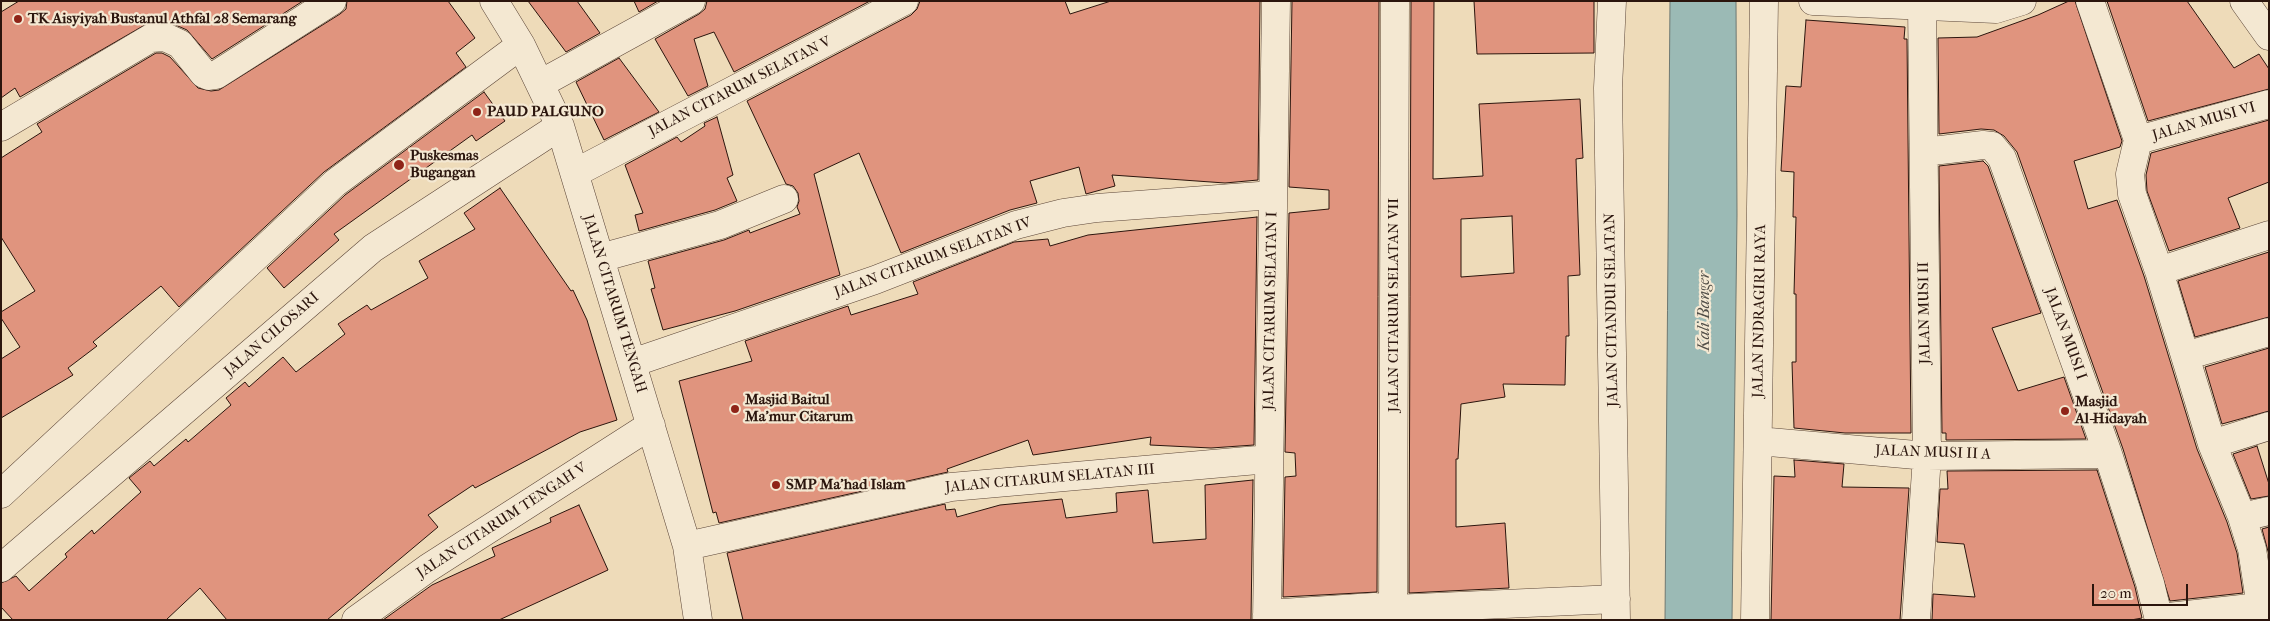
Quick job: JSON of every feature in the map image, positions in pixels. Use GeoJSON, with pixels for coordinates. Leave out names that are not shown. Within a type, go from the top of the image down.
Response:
{"type":"FeatureCollection","features":[{"type":"Feature","properties":{"kind":"street"},"geometry":{"type":"LineString","coordinates":[[1,127],[151,38],[165,37],[180,44],[204,74],[209,76],[216,75],[332,1]]}},
{"type":"Feature","properties":{"kind":"street","name":"JALAN CITARUM TENGAH"},"geometry":{"type":"LineString","coordinates":[[494,1],[521,45],[560,126],[687,546],[698,620]]}},
{"type":"Feature","properties":{"kind":"street"},"geometry":{"type":"LineString","coordinates":[[540,84],[692,1]]}},
{"type":"Feature","properties":{"kind":"street","name":"JALAN CITARUM SELATAN V"},"geometry":{"type":"LineString","coordinates":[[575,173],[904,1]]}},
{"type":"Feature","properties":{"kind":"street","name":"JALAN CITARUM SELATAN I"},"geometry":{"type":"LineString","coordinates":[[1267,617],[1276,1]]}},
{"type":"Feature","properties":{"kind":"street","name":"JALAN CITARUM SELATAN VII"},"geometry":{"type":"LineString","coordinates":[[1380,612],[1395,1]]}},
{"type":"Feature","properties":{"kind":"street","name":"JALAN CITANDUI SELATAN"},"geometry":{"type":"LineString","coordinates":[[1612,1],[1608,88],[1616,609]]}},
{"type":"Feature","properties":{"kind":"street","name":"JALAN INDRAGIRI RAYA"},"geometry":{"type":"LineString","coordinates":[[1755,620],[1764,1]]}},
{"type":"Feature","properties":{"kind":"street"},"geometry":{"type":"LineString","coordinates":[[1813,1],[1996,9],[2022,1]]}},
{"type":"Feature","properties":{"kind":"street"},"geometry":{"type":"LineString","coordinates":[[2090,1],[2138,140],[2130,174],[2132,194],[2212,444],[2242,517],[2252,549],[2265,607],[2159,619]]}},
{"type":"Feature","properties":{"kind":"street"},"geometry":{"type":"LineString","coordinates":[[2244,1],[2269,36]]}},
{"type":"Feature","properties":{"kind":"street","name":"JALAN MUSI II"},"geometry":{"type":"LineString","coordinates":[[1916,620],[1927,456],[1922,6]]}},
{"type":"Feature","properties":{"kind":"street"},"geometry":{"type":"LineString","coordinates":[[2,490],[335,183],[521,45]]}},
{"type":"Feature","properties":{"kind":"street","name":"JALAN MUSI VI"},"geometry":{"type":"LineString","coordinates":[[2138,140],[2269,104]]}},
{"type":"Feature","properties":{"kind":"street","name":"JALAN CILOSARI"},"geometry":{"type":"LineString","coordinates":[[2,565],[373,248],[560,126]]}},
{"type":"Feature","properties":{"kind":"street","name":"JALAN MUSI I"},"geometry":{"type":"LineString","coordinates":[[1924,152],[1983,145],[1992,146],[1997,150],[2006,168],[2108,454],[2150,583],[2159,619]]}},
{"type":"Feature","properties":{"kind":"street","name":"JALAN CITARUM SELATAN IV"},"geometry":{"type":"LineString","coordinates":[[632,363],[875,280],[1016,225],[1063,213],[1098,208],[1273,194]]}},
{"type":"Feature","properties":{"kind":"street"},"geometry":{"type":"LineString","coordinates":[[600,258],[720,224],[784,199]]}},
{"type":"Feature","properties":{"kind":"street"},"geometry":{"type":"LineString","coordinates":[[2158,271],[2269,236]]}},
{"type":"Feature","properties":{"kind":"street"},"geometry":{"type":"LineString","coordinates":[[2185,356],[2269,332]]}},
{"type":"Feature","properties":{"kind":"street","name":"JALAN CITARUM TENGAH V"},"geometry":{"type":"LineString","coordinates":[[356,620],[428,568],[651,425]]}},
{"type":"Feature","properties":{"kind":"street"},"geometry":{"type":"LineString","coordinates":[[2212,444],[2269,426]]}},
{"type":"Feature","properties":{"kind":"street","name":"JALAN MUSI II A"},"geometry":{"type":"LineString","coordinates":[[1758,441],[1927,456],[2108,454]]}},
{"type":"Feature","properties":{"kind":"street","name":"JALAN CITARUM SELATAN III"},"geometry":{"type":"LineString","coordinates":[[687,546],[951,487],[1269,459]]}},
{"type":"Feature","properties":{"kind":"street"},"geometry":{"type":"LineString","coordinates":[[2242,517],[2269,511]]}},
{"type":"Feature","properties":{"kind":"street"},"geometry":{"type":"LineString","coordinates":[[1267,617],[1380,612],[1616,609]]}},
{"type":"Feature","properties":{"kind":"water","name":"Kali Banger"},"geometry":{"type":"Polygon","coordinates":[[[1670,1],[1736,1],[1737,215],[1732,620],[1665,620],[1670,1]]]}},
{"type":"Feature","properties":{"kind":"building"},"geometry":{"type":"Polygon","coordinates":[[[19,1],[303,1],[212,59],[187,30],[171,23],[150,22],[20,97],[15,88],[1,98],[1,12],[19,1]]]}},
{"type":"Feature","properties":{"kind":"building"},"geometry":{"type":"Polygon","coordinates":[[[347,1],[448,1],[475,38],[456,53],[466,67],[324,172],[179,307],[161,286],[93,342],[97,346],[68,368],[73,375],[1,418],[1,359],[20,347],[1,318],[1,312],[35,291],[1,237],[1,158],[42,132],[37,124],[156,53],[162,53],[170,57],[198,88],[211,91],[219,90],[340,14],[346,9],[347,1]]]}},
{"type":"Feature","properties":{"kind":"building"},"geometry":{"type":"Polygon","coordinates":[[[528,1],[577,1],[600,33],[566,52],[528,1]]]}},
{"type":"Feature","properties":{"kind":"building"},"geometry":{"type":"Polygon","coordinates":[[[634,1],[658,1],[639,12],[634,1]]]}},
{"type":"Feature","properties":{"kind":"building"},"geometry":{"type":"Polygon","coordinates":[[[707,1],[870,1],[734,72],[714,32],[694,39],[708,86],[688,96],[655,39],[699,14],[705,9],[707,1]]]}},
{"type":"Feature","properties":{"kind":"building"},"geometry":{"type":"Polygon","coordinates":[[[920,1],[1065,1],[1070,14],[1111,1],[1260,1],[1258,180],[1225,183],[1112,175],[1115,186],[1086,194],[1079,167],[1030,181],[1037,203],[1010,210],[901,253],[859,153],[814,174],[840,275],[735,311],[663,330],[651,289],[655,288],[648,261],[724,240],[749,230],[750,233],[800,214],[797,207],[799,201],[798,193],[793,186],[786,184],[747,101],[911,15],[917,9],[920,1]]]}},
{"type":"Feature","properties":{"kind":"building"},"geometry":{"type":"Polygon","coordinates":[[[1292,1],[1379,1],[1377,592],[1283,597],[1285,477],[1296,476],[1295,453],[1285,452],[1289,213],[1329,209],[1329,190],[1289,187],[1292,1]]]}},
{"type":"Feature","properties":{"kind":"building"},"geometry":{"type":"Polygon","coordinates":[[[1411,1],[1434,1],[1433,179],[1483,176],[1479,104],[1580,99],[1583,158],[1576,159],[1580,275],[1568,276],[1569,336],[1566,336],[1565,385],[1503,384],[1505,397],[1461,404],[1458,459],[1456,459],[1456,527],[1505,523],[1509,588],[1409,593],[1411,1]],[[1512,216],[1461,219],[1461,277],[1514,273],[1512,216]]]}},
{"type":"Feature","properties":{"kind":"building"},"geometry":{"type":"Polygon","coordinates":[[[1474,1],[1594,1],[1594,53],[1477,54],[1474,1]]]}},
{"type":"Feature","properties":{"kind":"building"},"geometry":{"type":"Polygon","coordinates":[[[2069,1],[2075,1],[2122,141],[2120,147],[2074,161],[2088,209],[2117,200],[2144,276],[2197,449],[2227,522],[2237,553],[2243,593],[2170,601],[2123,449],[2017,152],[2004,136],[1994,130],[1981,129],[1939,134],[1938,38],[1977,37],[2038,15],[2069,1]]]}},
{"type":"Feature","properties":{"kind":"building"},"geometry":{"type":"Polygon","coordinates":[[[2107,1],[2187,1],[2234,68],[2259,54],[2269,69],[2269,89],[2148,121],[2107,1]]]}},
{"type":"Feature","properties":{"kind":"building"},"geometry":{"type":"Polygon","coordinates":[[[1806,20],[1905,27],[1904,39],[1907,39],[1911,433],[1845,433],[1794,428],[1792,362],[1796,362],[1796,294],[1794,294],[1796,217],[1793,217],[1794,172],[1781,171],[1786,86],[1801,87],[1806,20]]]}},
{"type":"Feature","properties":{"kind":"building"},"geometry":{"type":"Polygon","coordinates":[[[619,58],[659,112],[604,140],[576,82],[619,58]]]}},
{"type":"Feature","properties":{"kind":"building"},"geometry":{"type":"Polygon","coordinates":[[[484,92],[505,121],[476,141],[472,135],[334,234],[339,240],[284,288],[267,268],[345,195],[484,92]]]}},
{"type":"Feature","properties":{"kind":"building"},"geometry":{"type":"Polygon","coordinates":[[[717,117],[733,175],[727,178],[737,201],[715,210],[639,231],[635,215],[643,213],[625,165],[677,137],[681,142],[705,126],[704,123],[717,117]]]}},
{"type":"Feature","properties":{"kind":"building"},"geometry":{"type":"Polygon","coordinates":[[[2269,120],[2269,182],[2228,198],[2240,228],[2169,251],[2147,191],[2146,175],[2151,153],[2269,120]]]}},
{"type":"Feature","properties":{"kind":"building"},"geometry":{"type":"Polygon","coordinates":[[[1983,161],[1988,166],[2041,313],[1992,328],[2018,391],[2064,377],[2086,439],[1946,440],[1946,433],[1942,433],[1939,166],[1983,161]]]}},
{"type":"Feature","properties":{"kind":"building"},"geometry":{"type":"Polygon","coordinates":[[[500,188],[571,291],[573,290],[587,320],[617,420],[580,432],[475,488],[473,485],[428,515],[438,527],[327,620],[227,620],[200,588],[166,620],[13,620],[1,607],[1,583],[16,576],[29,591],[67,557],[65,554],[92,530],[94,534],[141,492],[129,478],[150,461],[154,466],[186,439],[188,442],[231,405],[226,398],[245,382],[249,387],[283,357],[296,372],[345,334],[338,324],[367,305],[371,310],[428,278],[419,261],[475,229],[464,213],[500,188]]]}},
{"type":"Feature","properties":{"kind":"building"},"geometry":{"type":"Polygon","coordinates":[[[1257,217],[1254,445],[1211,448],[1150,445],[1151,437],[1033,455],[1028,440],[947,469],[948,472],[719,523],[716,512],[713,513],[679,381],[752,361],[745,341],[848,306],[851,315],[918,294],[913,282],[1014,242],[1048,239],[1050,246],[1088,235],[1257,217]]]}},
{"type":"Feature","properties":{"kind":"building"},"geometry":{"type":"Polygon","coordinates":[[[2269,252],[2269,317],[2195,337],[2178,281],[2269,252]]]}},
{"type":"Feature","properties":{"kind":"building"},"geometry":{"type":"Polygon","coordinates":[[[2269,348],[2269,411],[2222,424],[2205,367],[2269,348]]]}},
{"type":"Feature","properties":{"kind":"building"},"geometry":{"type":"Polygon","coordinates":[[[2257,446],[2269,484],[2269,496],[2251,499],[2233,454],[2257,446]]]}},
{"type":"Feature","properties":{"kind":"building"},"geometry":{"type":"Polygon","coordinates":[[[1794,460],[1844,464],[1842,487],[1909,488],[1900,620],[1771,620],[1774,476],[1795,477],[1794,460]]]}},
{"type":"Feature","properties":{"kind":"building"},"geometry":{"type":"Polygon","coordinates":[[[2097,470],[2135,587],[2142,618],[2131,620],[1932,620],[1933,594],[1975,597],[1964,544],[1937,542],[1940,489],[1948,489],[1947,471],[2097,470]]]}},
{"type":"Feature","properties":{"kind":"building"},"geometry":{"type":"Polygon","coordinates":[[[1253,480],[1251,620],[743,620],[727,553],[945,504],[946,510],[955,509],[957,517],[1000,505],[1062,499],[1066,518],[1117,512],[1116,493],[1148,490],[1153,543],[1206,539],[1205,485],[1253,480]]]}},
{"type":"Feature","properties":{"kind":"building"},"geometry":{"type":"Polygon","coordinates":[[[579,505],[608,570],[499,620],[383,620],[432,585],[495,556],[492,548],[551,522],[550,518],[579,505]]]}},
{"type":"Feature","properties":{"kind":"building"},"geometry":{"type":"Polygon","coordinates":[[[2269,527],[2269,555],[2262,529],[2269,527]]]}},
{"type":"Feature","properties":{"kind":"place","name":"TK Aisyiyah Bustanul Athfal 28 Semarang"},"geometry":{"type":"Point","coordinates":[18,19]}},
{"type":"Feature","properties":{"kind":"place","name":"PAUD PALGUNO"},"geometry":{"type":"Point","coordinates":[477,112]}},
{"type":"Feature","properties":{"kind":"place","name":"Puskesmas Bugangan"},"geometry":{"type":"Point","coordinates":[399,165]}},
{"type":"Feature","properties":{"kind":"place","name":"Masjid Baitul Ma'mur Citarum"},"geometry":{"type":"Point","coordinates":[735,409]}},
{"type":"Feature","properties":{"kind":"place","name":"Masjid Al-Hidayah"},"geometry":{"type":"Point","coordinates":[2065,411]}},
{"type":"Feature","properties":{"kind":"place","name":"SMP Ma'had Islam"},"geometry":{"type":"Point","coordinates":[776,485]}}]}
